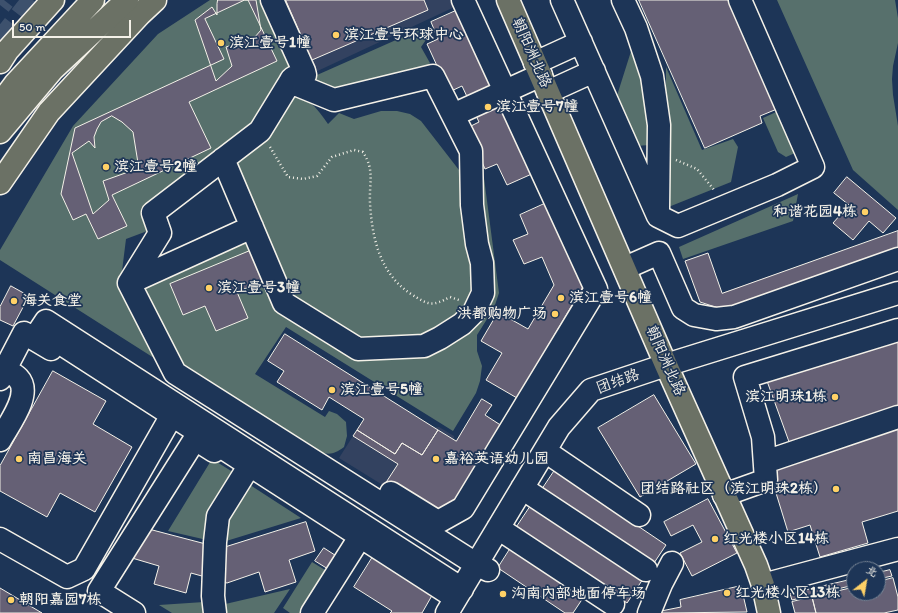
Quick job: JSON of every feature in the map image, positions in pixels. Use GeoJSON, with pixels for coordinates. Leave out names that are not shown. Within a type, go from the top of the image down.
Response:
{"type":"FeatureCollection","features":[{"type":"Feature","properties":{"kind":"main road"},"geometry":{"type":"LineString","coordinates":[[0,62],[7,51],[53,0]]}},
{"type":"Feature","properties":{"kind":"main road"},"geometry":{"type":"LineString","coordinates":[[0,104],[15,84],[93,0]]}},
{"type":"Feature","properties":{"kind":"main road"},"geometry":{"type":"LineString","coordinates":[[0,132],[52,70],[127,0]]}},
{"type":"Feature","properties":{"kind":"main road"},"geometry":{"type":"LineString","coordinates":[[0,183],[50,112],[140,14],[155,0]]}},
{"type":"Feature","properties":{"kind":"main road","name":"朝阳洲北路"},"geometry":{"type":"LineString","coordinates":[[508,0],[763,585],[769,613]]}},
{"type":"Feature","properties":{"kind":"street"},"geometry":{"type":"LineString","coordinates":[[129,283],[160,233],[153,213],[260,131],[292,78],[297,75],[305,75],[272,0]]}},
{"type":"Feature","properties":{"kind":"street"},"geometry":{"type":"LineString","coordinates":[[357,489],[366,477],[438,522],[464,508],[596,289],[463,0]]}},
{"type":"Feature","properties":{"kind":"street"},"geometry":{"type":"LineString","coordinates":[[562,0],[658,216],[678,226],[777,185],[812,167],[740,0]]}},
{"type":"Feature","properties":{"kind":"street"},"geometry":{"type":"LineString","coordinates":[[623,0],[636,28],[652,76],[659,125],[658,216]]}},
{"type":"Feature","properties":{"kind":"street"},"geometry":{"type":"LineString","coordinates":[[541,77],[581,42]]}},
{"type":"Feature","properties":{"kind":"street"},"geometry":{"type":"LineString","coordinates":[[453,115],[505,91],[541,77],[594,71]]}},
{"type":"Feature","properties":{"kind":"street"},"geometry":{"type":"LineString","coordinates":[[223,159],[284,303],[358,349],[424,346],[462,324],[474,312],[483,293],[482,263],[477,244],[472,205],[471,151],[433,76],[334,100],[290,82]]}},
{"type":"Feature","properties":{"kind":"street"},"geometry":{"type":"LineString","coordinates":[[129,283],[252,227]]}},
{"type":"Feature","properties":{"kind":"street"},"geometry":{"type":"LineString","coordinates":[[625,268],[659,253],[683,308],[694,315],[716,319],[734,317],[898,259]]}},
{"type":"Feature","properties":{"kind":"street"},"geometry":{"type":"LineString","coordinates":[[129,283],[175,373],[482,567]]}},
{"type":"Feature","properties":{"kind":"street","name":"团结路"},"geometry":{"type":"LineString","coordinates":[[455,600],[482,567],[498,528],[560,427],[591,390],[666,365],[898,293]]}},
{"type":"Feature","properties":{"kind":"street"},"geometry":{"type":"LineString","coordinates":[[46,321],[455,600],[359,539],[172,415],[40,330],[46,321]]}},
{"type":"Feature","properties":{"kind":"street"},"geometry":{"type":"LineString","coordinates":[[724,495],[766,480],[763,437],[745,377],[898,330]]}},
{"type":"Feature","properties":{"kind":"street"},"geometry":{"type":"LineString","coordinates":[[0,440],[22,400],[23,392],[19,379],[3,374],[24,333],[73,363]]}},
{"type":"Feature","properties":{"kind":"street"},"geometry":{"type":"LineString","coordinates":[[0,539],[67,577],[84,568],[172,415]]}},
{"type":"Feature","properties":{"kind":"street"},"geometry":{"type":"LineString","coordinates":[[765,462],[898,417]]}},
{"type":"Feature","properties":{"kind":"street"},"geometry":{"type":"LineString","coordinates":[[134,613],[99,591],[195,439],[359,539]]}},
{"type":"Feature","properties":{"kind":"street"},"geometry":{"type":"LineString","coordinates":[[545,451],[640,515]]}},
{"type":"Feature","properties":{"kind":"street"},"geometry":{"type":"LineString","coordinates":[[215,613],[213,596],[214,550],[218,516],[246,471]]}},
{"type":"Feature","properties":{"kind":"street"},"geometry":{"type":"LineString","coordinates":[[522,488],[646,570]]}},
{"type":"Feature","properties":{"kind":"street"},"geometry":{"type":"LineString","coordinates":[[498,528],[613,604]]}},
{"type":"Feature","properties":{"kind":"street"},"geometry":{"type":"LineString","coordinates":[[312,613],[359,539]]}},
{"type":"Feature","properties":{"kind":"street"},"geometry":{"type":"LineString","coordinates":[[763,585],[897,555]]}},
{"type":"Feature","properties":{"kind":"street"},"geometry":{"type":"LineString","coordinates":[[649,613],[672,563]]}},
{"type":"Feature","properties":{"kind":"path"},"geometry":{"type":"LineString","coordinates":[[260,131],[288,177],[303,179],[317,176],[332,157],[354,150],[363,152],[369,161],[371,173],[370,202],[373,228],[382,262],[391,277],[402,288],[426,304],[439,302],[450,297],[460,301],[465,310],[462,324]]}},
{"type":"Feature","properties":{"kind":"path"},"geometry":{"type":"LineString","coordinates":[[658,154],[697,169],[716,192],[724,207]]}},
{"type":"Feature","properties":{"kind":"shaded area","name":"滨江壹号环球中心"},"geometry":{"type":"Polygon","coordinates":[[[275,0],[461,0],[463,3],[309,75],[275,0]]]}},
{"type":"Feature","properties":{"kind":"shaded area","name":"嘉裕英语幼儿园"},"geometry":{"type":"Polygon","coordinates":[[[439,427],[454,436],[459,505],[436,518],[339,458],[353,436],[439,427]]]}},
{"type":"Feature","properties":{"kind":"green space"},"geometry":{"type":"Polygon","coordinates":[[[210,0],[267,0],[301,72],[254,127],[150,230],[126,239],[121,279],[165,365],[0,260],[0,250],[73,126],[158,34],[210,0]]]}},
{"type":"Feature","properties":{"kind":"green space"},"geometry":{"type":"Polygon","coordinates":[[[777,0],[895,0],[898,18],[898,43],[892,79],[898,126],[898,210],[853,170],[777,0]]]}},
{"type":"Feature","properties":{"kind":"green space"},"geometry":{"type":"Polygon","coordinates":[[[423,28],[430,34],[421,47],[430,63],[420,75],[334,94],[308,79],[423,28]]]}},
{"type":"Feature","properties":{"kind":"green space"},"geometry":{"type":"Polygon","coordinates":[[[633,45],[647,79],[651,145],[634,146],[614,105],[633,45]]]}},
{"type":"Feature","properties":{"kind":"green space"},"geometry":{"type":"Polygon","coordinates":[[[666,67],[702,150],[733,139],[738,147],[731,182],[666,208],[666,67]]]}},
{"type":"Feature","properties":{"kind":"green space"},"geometry":{"type":"Polygon","coordinates":[[[291,92],[308,101],[328,124],[339,113],[354,119],[381,111],[397,111],[410,114],[421,121],[459,170],[465,165],[478,162],[484,178],[499,293],[494,308],[477,335],[477,351],[482,366],[480,381],[476,393],[453,431],[286,327],[255,374],[325,417],[329,411],[337,414],[346,422],[347,436],[344,447],[331,454],[317,451],[179,370],[138,287],[260,230],[230,163],[291,92]]]}},
{"type":"Feature","properties":{"kind":"green space"},"geometry":{"type":"Polygon","coordinates":[[[785,108],[804,149],[786,157],[778,152],[763,118],[785,108]]]}},
{"type":"Feature","properties":{"kind":"green space"},"geometry":{"type":"Polygon","coordinates":[[[798,194],[793,221],[683,259],[679,247],[798,194]]]}},
{"type":"Feature","properties":{"kind":"green space"},"geometry":{"type":"Polygon","coordinates":[[[212,459],[236,474],[207,540],[168,531],[212,459]]]}},
{"type":"Feature","properties":{"kind":"green space"},"geometry":{"type":"Polygon","coordinates":[[[247,483],[301,518],[223,542],[225,518],[247,483]]]}},
{"type":"Feature","properties":{"kind":"green space"},"geometry":{"type":"Polygon","coordinates":[[[312,562],[330,573],[305,613],[290,613],[283,608],[312,562]]]}},
{"type":"Feature","properties":{"kind":"green space"},"geometry":{"type":"Polygon","coordinates":[[[290,589],[274,613],[223,613],[221,605],[290,589]]]}},
{"type":"Feature","properties":{"kind":"green space"},"geometry":{"type":"Polygon","coordinates":[[[204,602],[206,613],[172,613],[159,605],[204,602]]]}},
{"type":"Feature","properties":{"kind":"building","name":"滨江壹号1幢"},"geometry":{"type":"Polygon","coordinates":[[[218,0],[256,0],[261,30],[254,38],[226,47],[232,66],[216,81],[195,20],[212,7],[217,15],[218,0]]]}},
{"type":"Feature","properties":{"kind":"building"},"geometry":{"type":"Polygon","coordinates":[[[245,0],[248,0],[277,61],[189,102],[211,148],[112,195],[127,226],[98,239],[86,214],[73,220],[61,194],[75,128],[224,59],[205,19],[245,0]]]}},
{"type":"Feature","properties":{"kind":"building","name":"滨江壹号环球中心"},"geometry":{"type":"Polygon","coordinates":[[[286,0],[424,0],[428,10],[312,60],[286,0]]]}},
{"type":"Feature","properties":{"kind":"building"},"geometry":{"type":"Polygon","coordinates":[[[639,0],[728,0],[777,109],[760,116],[762,123],[705,148],[639,0]]]}},
{"type":"Feature","properties":{"kind":"building","name":"滨江壹号7幢"},"geometry":{"type":"Polygon","coordinates":[[[460,9],[534,173],[507,185],[497,164],[485,169],[467,128],[479,122],[462,86],[449,92],[427,44],[438,39],[431,22],[460,9]]]}},
{"type":"Feature","properties":{"kind":"building","name":"滨江壹号2幢"},"geometry":{"type":"Polygon","coordinates":[[[112,116],[122,122],[133,132],[138,163],[131,171],[103,181],[109,200],[93,214],[72,153],[89,141],[95,148],[94,137],[97,129],[101,122],[112,116]]]}},
{"type":"Feature","properties":{"kind":"building","name":"和谐花园4栋"},"geometry":{"type":"Polygon","coordinates":[[[847,177],[896,218],[883,233],[869,221],[853,240],[833,223],[849,205],[834,193],[847,177]]]}},
{"type":"Feature","properties":{"kind":"building","name":"滨江壹号6幢"},"geometry":{"type":"Polygon","coordinates":[[[553,200],[587,280],[517,398],[486,380],[502,353],[481,341],[498,312],[528,329],[554,285],[542,257],[524,264],[513,240],[528,234],[520,215],[553,200]]]}},
{"type":"Feature","properties":{"kind":"building"},"geometry":{"type":"Polygon","coordinates":[[[898,231],[898,254],[734,313],[700,302],[685,261],[708,253],[722,293],[898,231]]]}},
{"type":"Feature","properties":{"kind":"building","name":"滨江壹号3幢"},"geometry":{"type":"Polygon","coordinates":[[[257,248],[270,278],[237,292],[248,318],[216,331],[205,306],[183,315],[170,284],[257,248]]]}},
{"type":"Feature","properties":{"kind":"building","name":"海关食堂"},"geometry":{"type":"Polygon","coordinates":[[[11,286],[29,296],[13,326],[0,320],[0,307],[11,286]]]}},
{"type":"Feature","properties":{"kind":"building","name":"滨江壹号5幢"},"geometry":{"type":"Polygon","coordinates":[[[285,334],[438,430],[422,455],[402,443],[395,454],[357,430],[364,419],[329,397],[322,410],[277,382],[284,371],[268,361],[285,334]]]}},
{"type":"Feature","properties":{"kind":"building","name":"滨江明珠1栋"},"geometry":{"type":"Polygon","coordinates":[[[898,335],[898,412],[792,450],[767,381],[898,335]]]}},
{"type":"Feature","properties":{"kind":"building"},"geometry":{"type":"Polygon","coordinates":[[[53,371],[106,401],[93,424],[132,447],[95,512],[60,493],[47,517],[0,491],[0,466],[53,371]]]}},
{"type":"Feature","properties":{"kind":"building"},"geometry":{"type":"Polygon","coordinates":[[[654,395],[696,464],[640,497],[598,428],[654,395]]]}},
{"type":"Feature","properties":{"kind":"building","name":"嘉裕英语幼儿园"},"geometry":{"type":"Polygon","coordinates":[[[482,399],[492,405],[485,415],[502,426],[454,504],[434,514],[385,484],[398,464],[353,436],[357,430],[395,454],[402,443],[422,455],[438,430],[456,441],[482,399]]]}},
{"type":"Feature","properties":{"kind":"building","name":"团结路社区（滨江明珠2栋）"},"geometry":{"type":"Polygon","coordinates":[[[898,428],[898,511],[862,522],[868,543],[820,557],[810,525],[788,532],[768,467],[898,428]]]}},
{"type":"Feature","properties":{"kind":"building"},"geometry":{"type":"Polygon","coordinates":[[[555,470],[666,545],[650,569],[539,494],[555,470]]]}},
{"type":"Feature","properties":{"kind":"building","name":"红光楼小区14栋"},"geometry":{"type":"Polygon","coordinates":[[[708,499],[737,553],[692,576],[680,553],[702,542],[693,525],[671,536],[664,522],[708,499]]]}},
{"type":"Feature","properties":{"kind":"building"},"geometry":{"type":"Polygon","coordinates":[[[532,504],[643,579],[627,603],[516,528],[532,504]]]}},
{"type":"Feature","properties":{"kind":"building"},"geometry":{"type":"Polygon","coordinates":[[[306,522],[315,551],[289,560],[296,582],[265,592],[259,572],[227,583],[191,573],[186,593],[154,584],[159,566],[132,558],[141,527],[221,548],[306,522]]]}},
{"type":"Feature","properties":{"kind":"building"},"geometry":{"type":"Polygon","coordinates":[[[512,546],[585,595],[573,613],[565,613],[498,568],[512,546]]]}},
{"type":"Feature","properties":{"kind":"building"},"geometry":{"type":"Polygon","coordinates":[[[324,548],[341,559],[333,572],[315,561],[324,548]]]}},
{"type":"Feature","properties":{"kind":"building"},"geometry":{"type":"Polygon","coordinates":[[[374,555],[434,592],[422,613],[390,613],[392,611],[354,587],[374,555]]]}},
{"type":"Feature","properties":{"kind":"building"},"geometry":{"type":"Polygon","coordinates":[[[890,570],[892,576],[886,577],[886,571],[890,570]]]}},
{"type":"Feature","properties":{"kind":"building"},"geometry":{"type":"Polygon","coordinates":[[[893,578],[898,597],[898,610],[884,613],[816,613],[812,597],[846,589],[846,601],[886,601],[886,580],[893,578]]]}},
{"type":"Feature","properties":{"kind":"building"},"geometry":{"type":"Polygon","coordinates":[[[846,581],[846,587],[792,600],[790,594],[846,581]]]}},
{"type":"Feature","properties":{"kind":"building","name":"红光楼小区13栋"},"geometry":{"type":"Polygon","coordinates":[[[741,586],[747,612],[662,613],[661,611],[681,607],[680,600],[741,586]]]}},
{"type":"Feature","properties":{"kind":"building","name":"朝阳嘉园7栋"},"geometry":{"type":"Polygon","coordinates":[[[0,588],[42,613],[0,613],[0,588]]]}},
{"type":"Feature","properties":{"kind":"building"},"geometry":{"type":"Polygon","coordinates":[[[812,597],[816,613],[795,613],[792,602],[812,597]]]}},
{"type":"Feature","properties":{"kind":"tunnel"},"geometry":{"type":"LineString","coordinates":[[0,5],[4,0]]}},
{"type":"Feature","properties":{"kind":"tunnel"},"geometry":{"type":"LineString","coordinates":[[0,42],[33,0]]}},
{"type":"Feature","properties":{"kind":"place","name":"滨江壹号环球中心"},"geometry":{"type":"Point","coordinates":[336,35]}},
{"type":"Feature","properties":{"kind":"place","name":"滨江壹号1幢"},"geometry":{"type":"Point","coordinates":[221,43]}},
{"type":"Feature","properties":{"kind":"place","name":"滨江壹号7幢"},"geometry":{"type":"Point","coordinates":[488,107]}},
{"type":"Feature","properties":{"kind":"place","name":"滨江壹号2幢"},"geometry":{"type":"Point","coordinates":[106,167]}},
{"type":"Feature","properties":{"kind":"place","name":"和谐花园4栋"},"geometry":{"type":"Point","coordinates":[865,212]}},
{"type":"Feature","properties":{"kind":"place","name":"滨江壹号3幢"},"geometry":{"type":"Point","coordinates":[209,288]}},
{"type":"Feature","properties":{"kind":"place","name":"滨江壹号6幢"},"geometry":{"type":"Point","coordinates":[561,298]}},
{"type":"Feature","properties":{"kind":"place","name":"海关食堂"},"geometry":{"type":"Point","coordinates":[14,301]}},
{"type":"Feature","properties":{"kind":"place","name":"洪都购物广场"},"geometry":{"type":"Point","coordinates":[555,314]}},
{"type":"Feature","properties":{"kind":"place","name":"滨江壹号5幢"},"geometry":{"type":"Point","coordinates":[332,390]}},
{"type":"Feature","properties":{"kind":"place","name":"滨江明珠1栋"},"geometry":{"type":"Point","coordinates":[835,397]}},
{"type":"Feature","properties":{"kind":"place","name":"南昌海关"},"geometry":{"type":"Point","coordinates":[19,459]}},
{"type":"Feature","properties":{"kind":"place","name":"嘉裕英语幼儿园"},"geometry":{"type":"Point","coordinates":[436,459]}},
{"type":"Feature","properties":{"kind":"place","name":"团结路社区（滨江明珠2栋）"},"geometry":{"type":"Point","coordinates":[836,489]}},
{"type":"Feature","properties":{"kind":"place","name":"红光楼小区14栋"},"geometry":{"type":"Point","coordinates":[715,539]}},
{"type":"Feature","properties":{"kind":"place","name":"红光楼小区13栋"},"geometry":{"type":"Point","coordinates":[727,593]}},
{"type":"Feature","properties":{"kind":"place","name":"沟南内部地面停车场"},"geometry":{"type":"Point","coordinates":[503,594]}},
{"type":"Feature","properties":{"kind":"place","name":"朝阳嘉园7栋"},"geometry":{"type":"Point","coordinates":[11,600]}}]}
